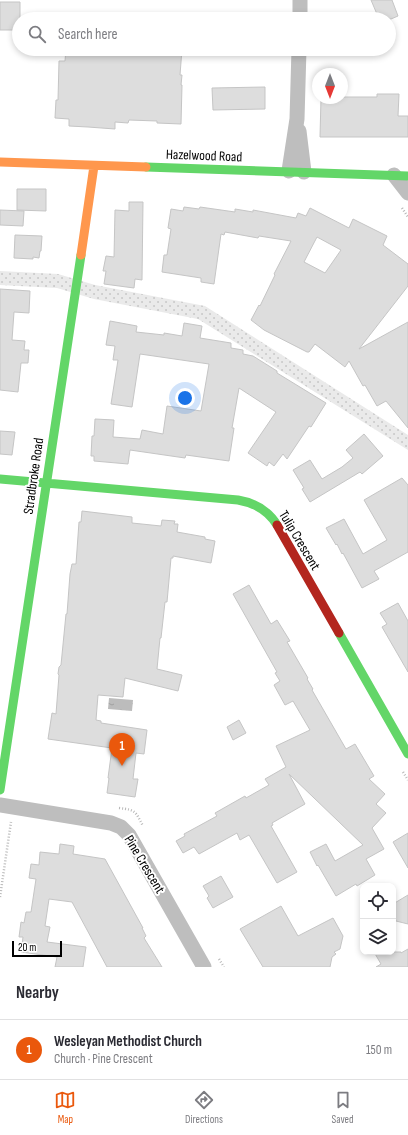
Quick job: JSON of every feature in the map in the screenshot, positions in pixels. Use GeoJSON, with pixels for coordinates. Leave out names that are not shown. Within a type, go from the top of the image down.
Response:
{"type":"FeatureCollection","features":[{"type":"Feature","properties":{"kind":"street"},"geometry":{"type":"LineString","coordinates":[[300,0],[300,12]]}},
{"type":"Feature","properties":{"kind":"street"},"geometry":{"type":"LineString","coordinates":[[297,172],[299,56]]}},
{"type":"Feature","properties":{"kind":"street","name":"Hazelwood Road"},"geometry":{"type":"LineString","coordinates":[[0,162],[401,175]]}},
{"type":"Feature","properties":{"kind":"street","name":"Stradbroke Road"},"geometry":{"type":"LineString","coordinates":[[0,790],[94,166]]}},
{"type":"Feature","properties":{"kind":"street"},"geometry":{"type":"LineString","coordinates":[[401,175],[408,193]]}},
{"type":"Feature","properties":{"kind":"street","name":"Tulip Crescent"},"geometry":{"type":"LineString","coordinates":[[0,479],[238,500],[254,504],[266,511],[275,522],[408,754]]}},
{"type":"Feature","properties":{"kind":"street","name":"Pine Crescent"},"geometry":{"type":"LineString","coordinates":[[0,805],[111,822],[121,827],[129,835],[204,967]]}},
{"type":"Feature","properties":{"kind":"path"},"geometry":{"type":"LineString","coordinates":[[400,767],[408,780]]}},
{"type":"Feature","properties":{"kind":"path"},"geometry":{"type":"LineString","coordinates":[[0,897],[11,823]]}},
{"type":"Feature","properties":{"kind":"shaded area"},"geometry":{"type":"Polygon","coordinates":[[[0,271],[58,274],[95,285],[205,306],[408,435],[408,450],[198,319],[94,299],[57,288],[0,285],[0,271]]]}},
{"type":"Feature","properties":{"kind":"water"},"geometry":{"type":"Polygon","coordinates":[[[109,698],[133,700],[132,711],[108,709],[109,698]]]}},
{"type":"Feature","properties":{"kind":"building"},"geometry":{"type":"Polygon","coordinates":[[[371,0],[392,0],[398,16],[396,17],[396,12],[376,12],[371,0]]]}},
{"type":"Feature","properties":{"kind":"building"},"geometry":{"type":"Polygon","coordinates":[[[0,2],[20,2],[20,12],[12,12],[12,30],[0,30],[0,2]]]}},
{"type":"Feature","properties":{"kind":"building"},"geometry":{"type":"Polygon","coordinates":[[[65,56],[181,56],[180,75],[182,75],[181,124],[129,120],[128,123],[115,122],[115,129],[69,126],[69,119],[55,118],[56,100],[58,100],[59,61],[65,61],[65,56]]]}},
{"type":"Feature","properties":{"kind":"building"},"geometry":{"type":"Polygon","coordinates":[[[265,87],[265,109],[213,110],[212,88],[265,87]]]}},
{"type":"Feature","properties":{"kind":"building"},"geometry":{"type":"Polygon","coordinates":[[[377,94],[399,94],[398,116],[408,116],[408,137],[320,137],[321,104],[348,104],[348,97],[377,97],[377,94]]]}},
{"type":"Feature","properties":{"kind":"building"},"geometry":{"type":"Polygon","coordinates":[[[17,189],[46,189],[46,211],[17,210],[17,189]]]}},
{"type":"Feature","properties":{"kind":"building"},"geometry":{"type":"Polygon","coordinates":[[[129,202],[143,202],[142,280],[135,279],[134,288],[104,284],[106,271],[103,271],[106,256],[114,257],[115,210],[129,211],[129,202]]]}},
{"type":"Feature","properties":{"kind":"building"},"geometry":{"type":"Polygon","coordinates":[[[184,207],[199,209],[200,207],[235,212],[235,209],[253,212],[253,210],[296,218],[298,213],[306,216],[310,208],[349,228],[353,219],[387,236],[383,245],[408,264],[408,286],[359,349],[408,322],[408,428],[386,401],[377,406],[365,385],[363,386],[349,361],[345,367],[315,344],[309,352],[307,352],[264,330],[251,320],[259,305],[260,306],[291,241],[259,236],[258,238],[225,232],[224,235],[221,234],[214,284],[201,282],[201,278],[162,272],[164,255],[167,255],[171,229],[168,228],[171,209],[183,211],[184,207]],[[317,237],[304,262],[325,273],[341,250],[317,237]]]}},
{"type":"Feature","properties":{"kind":"building"},"geometry":{"type":"Polygon","coordinates":[[[0,210],[24,211],[23,226],[0,225],[0,210]]]}},
{"type":"Feature","properties":{"kind":"building"},"geometry":{"type":"Polygon","coordinates":[[[15,235],[42,236],[39,258],[14,258],[15,235]]]}},
{"type":"Feature","properties":{"kind":"building"},"geometry":{"type":"Polygon","coordinates":[[[0,289],[30,291],[29,313],[14,312],[12,340],[25,341],[24,350],[29,350],[28,363],[21,363],[18,392],[0,390],[0,289]]]}},
{"type":"Feature","properties":{"kind":"building"},"geometry":{"type":"Polygon","coordinates":[[[110,321],[137,326],[136,332],[164,335],[164,333],[182,336],[184,323],[202,326],[200,338],[231,343],[231,348],[243,350],[243,354],[253,356],[277,371],[277,373],[326,403],[311,427],[309,426],[287,459],[283,454],[274,466],[269,462],[267,466],[248,453],[276,412],[239,388],[232,428],[234,428],[229,461],[186,455],[185,458],[130,450],[128,464],[94,461],[94,456],[91,456],[95,419],[114,420],[113,437],[140,439],[142,430],[163,434],[167,406],[201,411],[209,364],[140,354],[132,407],[111,404],[118,360],[113,360],[115,346],[106,345],[110,321]]]}},
{"type":"Feature","properties":{"kind":"building"},"geometry":{"type":"Polygon","coordinates":[[[0,431],[15,432],[12,455],[0,454],[0,431]]]}},
{"type":"Feature","properties":{"kind":"building"},"geometry":{"type":"Polygon","coordinates":[[[364,434],[383,456],[362,474],[360,472],[310,502],[302,489],[304,488],[293,470],[310,460],[322,479],[342,467],[353,458],[346,450],[364,434]]]}},
{"type":"Feature","properties":{"kind":"building"},"geometry":{"type":"Polygon","coordinates":[[[402,478],[408,485],[408,552],[374,571],[379,579],[362,588],[343,553],[342,554],[326,528],[344,519],[363,554],[387,540],[364,500],[402,478]]]}},
{"type":"Feature","properties":{"kind":"building"},"geometry":{"type":"Polygon","coordinates":[[[82,511],[132,517],[132,523],[161,526],[162,520],[175,521],[174,524],[178,524],[177,532],[205,537],[205,539],[215,541],[211,563],[173,556],[173,558],[171,558],[167,602],[165,602],[157,669],[182,675],[178,691],[125,678],[123,697],[98,695],[96,720],[101,721],[101,723],[147,730],[144,754],[136,753],[133,779],[138,779],[135,797],[107,793],[112,748],[48,739],[52,713],[56,714],[58,674],[59,667],[61,665],[70,574],[72,564],[76,564],[79,522],[81,522],[82,511]]]}},
{"type":"Feature","properties":{"kind":"building"},"geometry":{"type":"Polygon","coordinates":[[[249,585],[271,624],[277,620],[290,641],[287,642],[308,678],[307,679],[313,689],[312,690],[346,749],[355,744],[374,776],[369,779],[385,794],[376,804],[386,813],[372,828],[384,849],[366,859],[375,875],[336,896],[310,852],[326,844],[335,861],[363,845],[289,774],[305,804],[272,823],[273,825],[271,826],[297,872],[277,883],[249,835],[240,840],[237,833],[199,854],[194,847],[183,853],[176,841],[185,836],[184,834],[217,816],[215,813],[245,796],[246,798],[269,785],[265,779],[286,767],[276,746],[310,730],[293,701],[285,705],[274,685],[280,681],[275,673],[277,672],[233,594],[249,585]]]}},
{"type":"Feature","properties":{"kind":"building"},"geometry":{"type":"Polygon","coordinates":[[[398,603],[408,621],[408,672],[382,627],[387,624],[380,613],[398,603]]]}},
{"type":"Feature","properties":{"kind":"building"},"geometry":{"type":"Polygon","coordinates":[[[239,720],[246,733],[233,740],[227,727],[239,720]]]}},
{"type":"Feature","properties":{"kind":"building"},"geometry":{"type":"Polygon","coordinates":[[[408,833],[408,868],[393,842],[408,833]]]}},
{"type":"Feature","properties":{"kind":"building"},"geometry":{"type":"Polygon","coordinates":[[[60,844],[74,846],[73,854],[105,859],[143,928],[146,936],[144,938],[162,967],[107,967],[72,902],[49,899],[45,926],[50,927],[47,942],[86,947],[83,967],[55,967],[57,957],[21,952],[23,937],[19,937],[21,922],[24,923],[26,912],[31,912],[36,879],[29,878],[31,864],[39,865],[40,852],[59,854],[60,844]]]}},
{"type":"Feature","properties":{"kind":"building"},"geometry":{"type":"Polygon","coordinates":[[[221,876],[233,897],[213,908],[207,898],[209,896],[203,886],[221,876]]]}},
{"type":"Feature","properties":{"kind":"building"},"geometry":{"type":"Polygon","coordinates":[[[408,895],[408,924],[396,921],[396,902],[408,895]]]}},
{"type":"Feature","properties":{"kind":"building"},"geometry":{"type":"Polygon","coordinates":[[[281,906],[298,936],[333,918],[343,936],[340,949],[334,952],[336,954],[332,957],[330,967],[263,967],[240,929],[281,906]]]}},
{"type":"Feature","properties":{"kind":"building"},"geometry":{"type":"Polygon","coordinates":[[[408,949],[408,967],[376,967],[381,964],[376,955],[396,955],[396,952],[401,953],[408,949]]]}},
{"type":"Feature","properties":{"kind":"traffic: fast"},"geometry":{"type":"LineString","coordinates":[[146,167],[408,176]]}},
{"type":"Feature","properties":{"kind":"traffic: fast"},"geometry":{"type":"LineString","coordinates":[[0,790],[81,255]]}},
{"type":"Feature","properties":{"kind":"traffic: fast"},"geometry":{"type":"LineString","coordinates":[[0,479],[238,500],[255,505],[265,511],[277,525]]}},
{"type":"Feature","properties":{"kind":"traffic: fast"},"geometry":{"type":"LineString","coordinates":[[339,633],[408,754]]}},
{"type":"Feature","properties":{"kind":"traffic: slow"},"geometry":{"type":"LineString","coordinates":[[0,162],[146,167]]}},
{"type":"Feature","properties":{"kind":"traffic: slow"},"geometry":{"type":"LineString","coordinates":[[81,255],[94,166]]}},
{"type":"Feature","properties":{"kind":"traffic: jam"},"geometry":{"type":"LineString","coordinates":[[277,525],[339,633]]}},
{"type":"Feature","properties":{"kind":"place","name":"Wesleyan Methodist Church"},"geometry":{"type":"Point","coordinates":[122,766]}}]}
